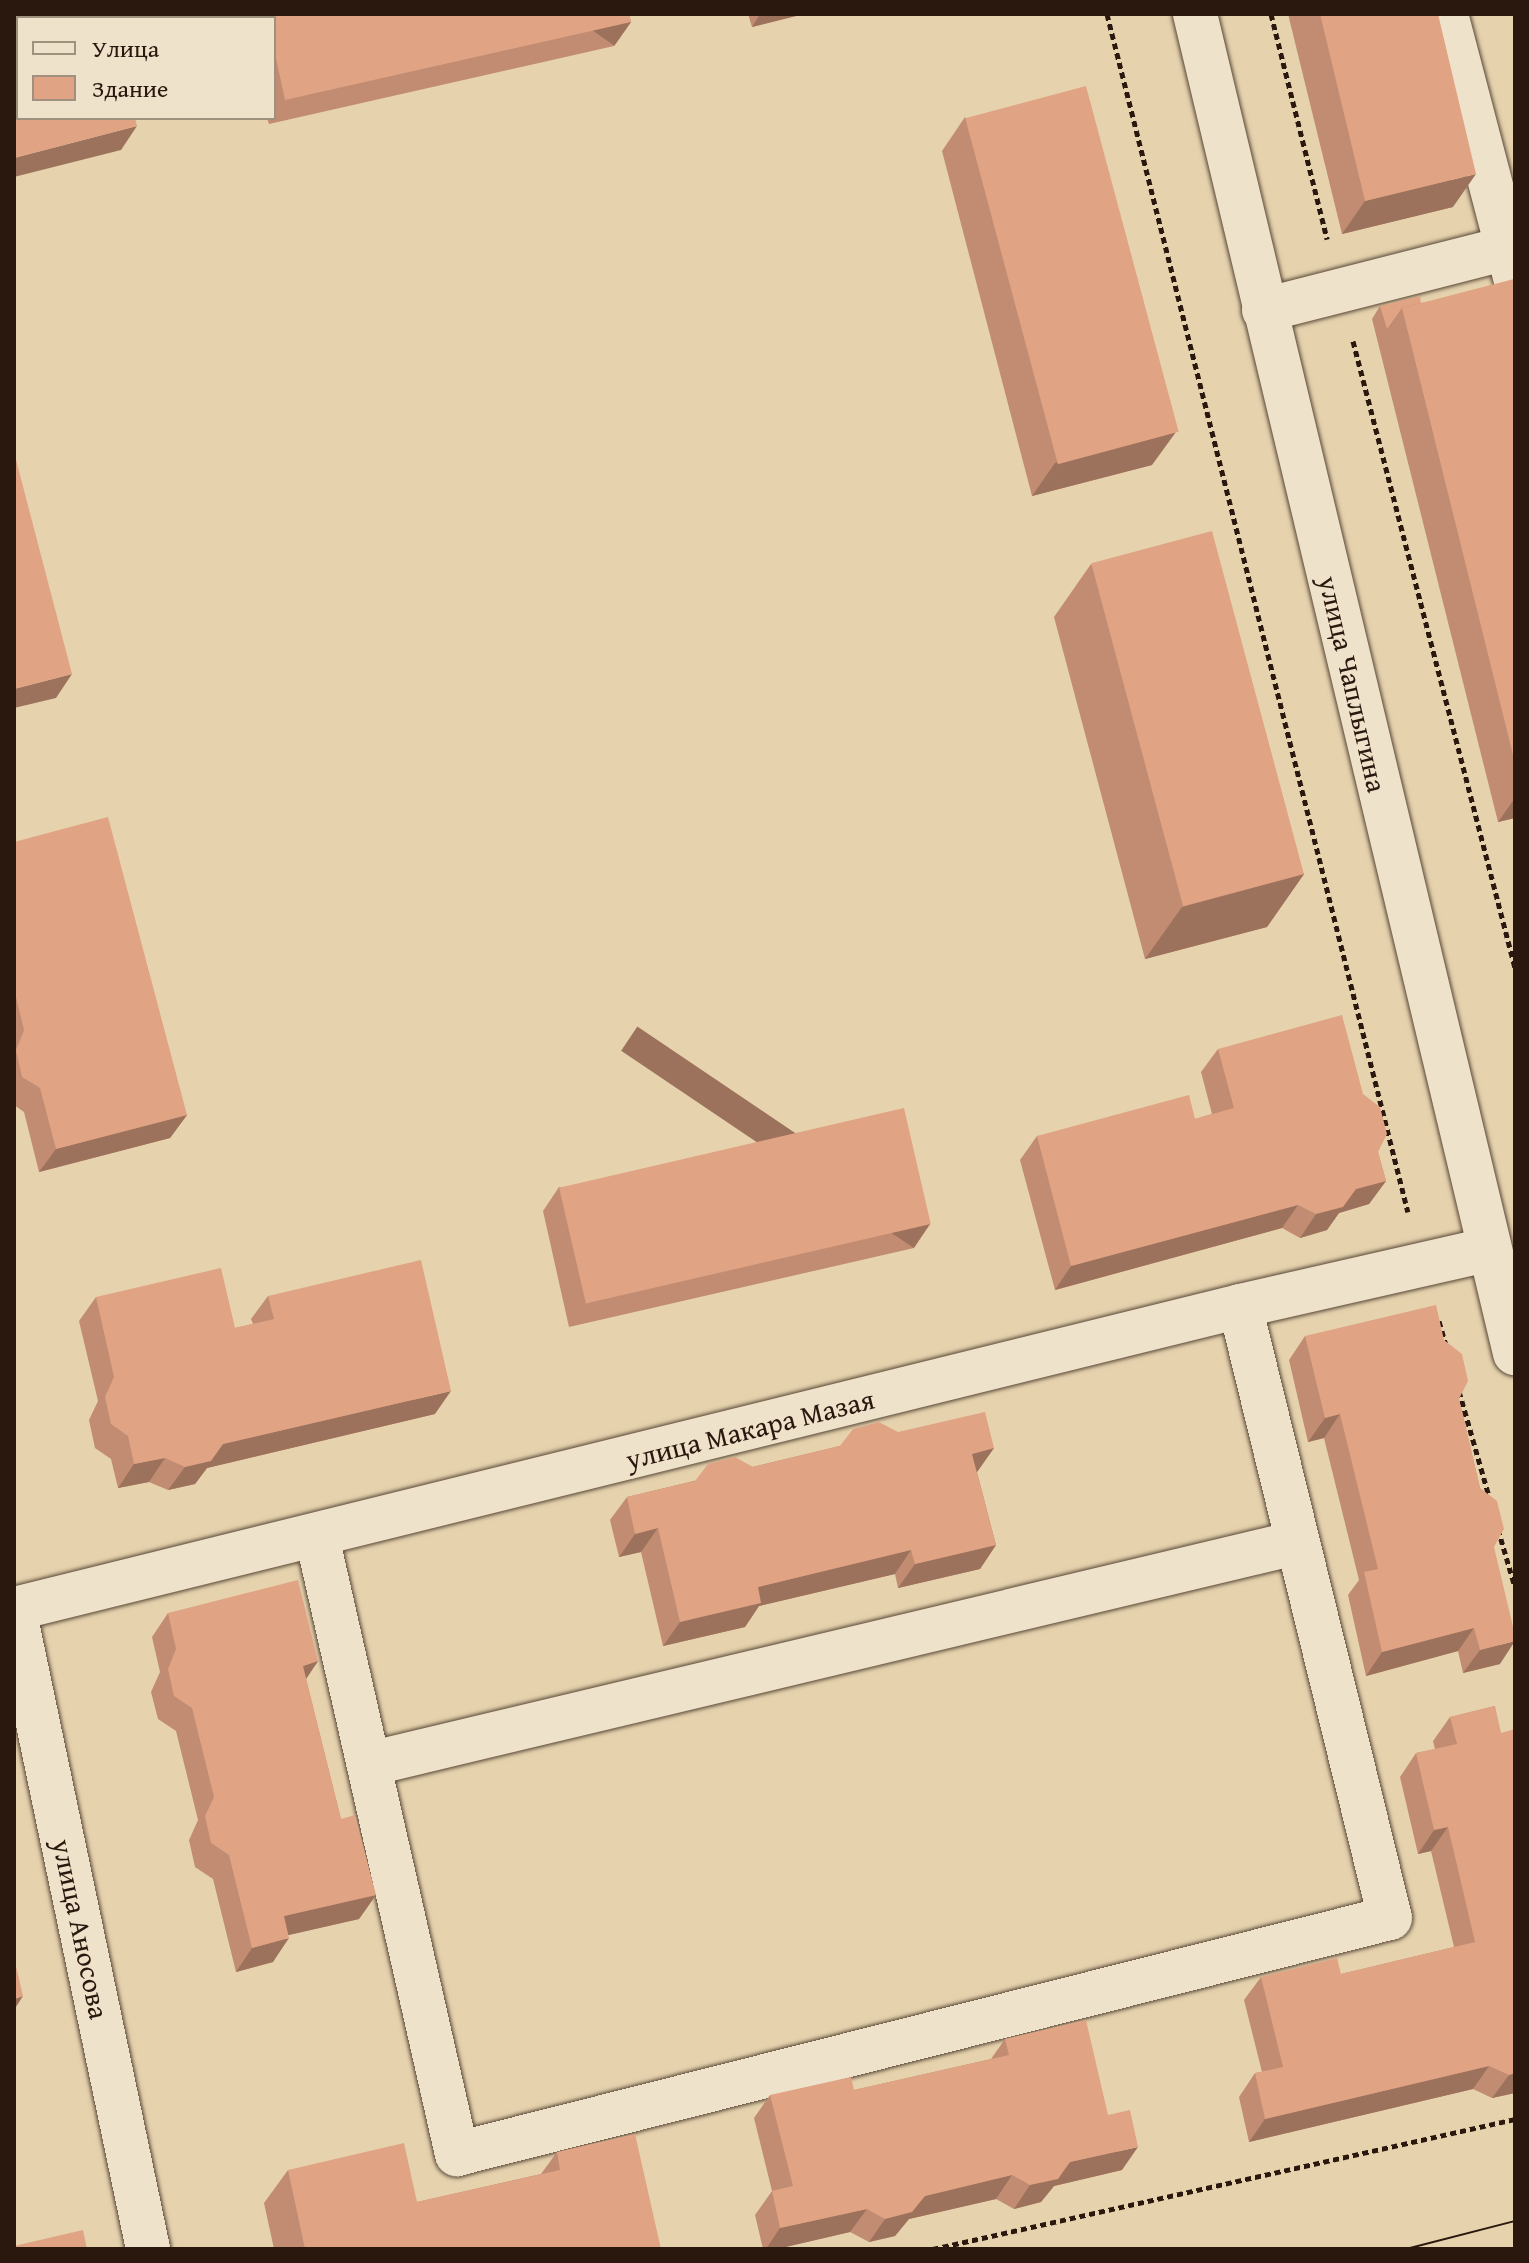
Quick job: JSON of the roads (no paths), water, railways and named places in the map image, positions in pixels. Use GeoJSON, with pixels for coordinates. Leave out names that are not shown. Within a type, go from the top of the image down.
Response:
{"type":"FeatureCollection","features":[{"type":"Feature","properties":{"kind":"street","name":"улица Чаплыгина"},"geometry":{"type":"LineString","coordinates":[[1195,14],[1487,1250],[1515,1353]]}},
{"type":"Feature","properties":{"kind":"street"},"geometry":{"type":"LineString","coordinates":[[1264,310],[1340,291],[1511,263],[1446,14]]}},
{"type":"Feature","properties":{"kind":"street","name":"улица Макара Мазая"},"geometry":{"type":"LineString","coordinates":[[14,1609],[317,1537],[1240,1306],[1487,1250]]}},
{"type":"Feature","properties":{"kind":"street"},"geometry":{"type":"LineString","coordinates":[[317,1537],[457,2154],[1390,1918],[1295,1543],[1240,1306]]}},
{"type":"Feature","properties":{"kind":"street"},"geometry":{"type":"LineString","coordinates":[[369,1764],[1295,1543]]}},
{"type":"Feature","properties":{"kind":"street","name":"улица Аносова"},"geometry":{"type":"LineString","coordinates":[[14,1609],[148,2249]]}},
{"type":"Feature","properties":{"kind":"tram line"},"geometry":{"type":"LineString","coordinates":[[1406,2249],[1515,2221]]}}]}
